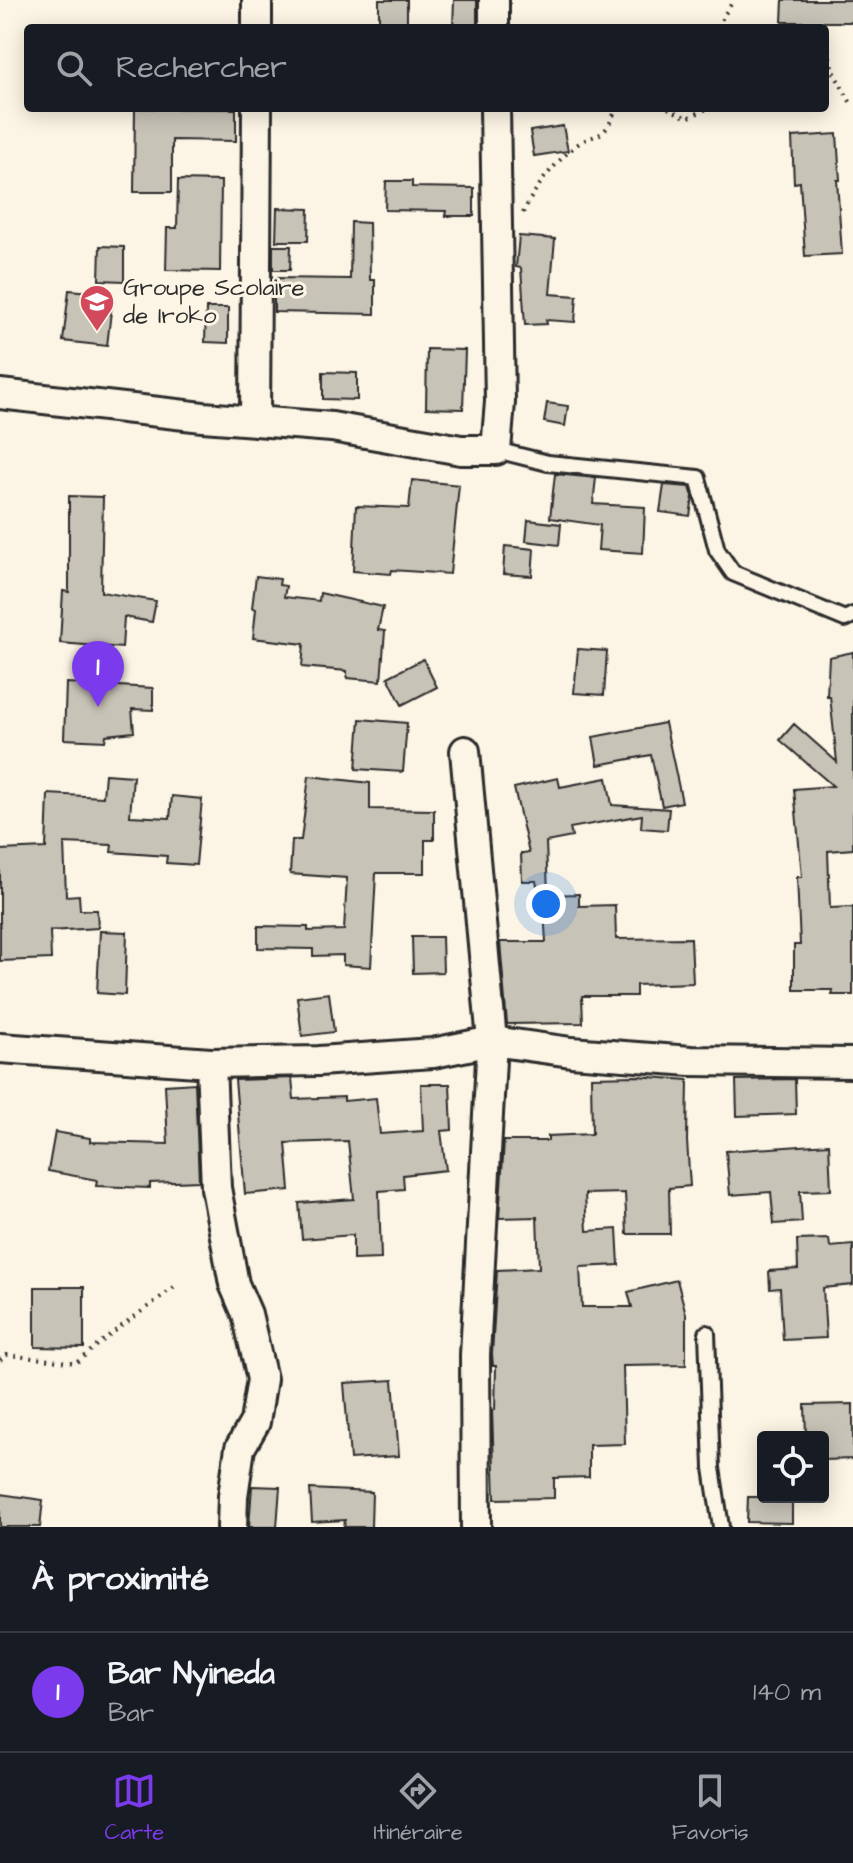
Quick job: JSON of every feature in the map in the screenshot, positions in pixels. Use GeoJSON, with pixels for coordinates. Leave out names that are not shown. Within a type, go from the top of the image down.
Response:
{"type":"FeatureCollection","features":[{"type":"Feature","properties":{"kind":"street"},"geometry":{"type":"LineString","coordinates":[[257,0],[257,24]]}},
{"type":"Feature","properties":{"kind":"street"},"geometry":{"type":"LineString","coordinates":[[494,0],[494,24]]}},
{"type":"Feature","properties":{"kind":"street"},"geometry":{"type":"LineString","coordinates":[[255,421],[257,112]]}},
{"type":"Feature","properties":{"kind":"street"},"geometry":{"type":"LineString","coordinates":[[0,394],[332,427],[461,450],[496,450],[500,402],[495,112]]}},
{"type":"Feature","properties":{"kind":"street"},"geometry":{"type":"LineString","coordinates":[[465,751],[492,1041],[475,1355],[476,1527]]}},
{"type":"Feature","properties":{"kind":"street"},"geometry":{"type":"LineString","coordinates":[[0,1048],[211,1063],[319,1061],[433,1053],[492,1041],[571,1052],[691,1061],[853,1063]]}},
{"type":"Feature","properties":{"kind":"street"},"geometry":{"type":"LineString","coordinates":[[211,1063],[216,1188],[234,1284],[247,1314],[262,1379],[255,1422],[240,1448],[232,1527]]}},
{"type":"Feature","properties":{"kind":"lane"},"geometry":{"type":"LineString","coordinates":[[496,450],[548,463],[698,478],[717,550],[733,573],[845,619],[853,615]]}},
{"type":"Feature","properties":{"kind":"lane"},"geometry":{"type":"LineString","coordinates":[[707,1333],[712,1468],[721,1527]]}},
{"type":"Feature","properties":{"kind":"path"},"geometry":{"type":"LineString","coordinates":[[721,24],[734,0]]}},
{"type":"Feature","properties":{"kind":"path"},"geometry":{"type":"LineString","coordinates":[[829,52],[833,71],[853,107]]}},
{"type":"Feature","properties":{"kind":"path"},"geometry":{"type":"LineString","coordinates":[[497,239],[514,230],[531,195],[575,146],[596,138],[609,127],[615,112]]}},
{"type":"Feature","properties":{"kind":"path"},"geometry":{"type":"LineString","coordinates":[[676,112],[687,118],[700,112]]}},
{"type":"Feature","properties":{"kind":"path"},"geometry":{"type":"LineString","coordinates":[[0,1360],[7,1355],[76,1363],[177,1285]]}},
{"type":"Feature","properties":{"kind":"building"},"geometry":{"type":"Polygon","coordinates":[[[379,0],[407,0],[407,24],[379,24],[379,0]]]}},
{"type":"Feature","properties":{"kind":"building"},"geometry":{"type":"Polygon","coordinates":[[[454,0],[477,0],[477,24],[453,24],[454,0]]]}},
{"type":"Feature","properties":{"kind":"building"},"geometry":{"type":"Polygon","coordinates":[[[783,0],[853,0],[853,22],[782,22],[783,0]]]}},
{"type":"Feature","properties":{"kind":"building"},"geometry":{"type":"Polygon","coordinates":[[[135,112],[236,112],[236,141],[172,140],[172,192],[134,192],[135,112]]]}},
{"type":"Feature","properties":{"kind":"building"},"geometry":{"type":"Polygon","coordinates":[[[563,126],[568,151],[534,156],[530,131],[563,126]]]}},
{"type":"Feature","properties":{"kind":"building"},"geometry":{"type":"Polygon","coordinates":[[[837,134],[842,254],[805,256],[800,182],[794,183],[792,137],[837,134]]]}},
{"type":"Feature","properties":{"kind":"building"},"geometry":{"type":"Polygon","coordinates":[[[178,180],[221,181],[220,271],[166,270],[167,228],[177,228],[178,180]]]}},
{"type":"Feature","properties":{"kind":"building"},"geometry":{"type":"Polygon","coordinates":[[[386,181],[412,181],[412,187],[474,188],[474,216],[445,216],[446,211],[385,210],[386,181]]]}},
{"type":"Feature","properties":{"kind":"building"},"geometry":{"type":"Polygon","coordinates":[[[277,208],[309,209],[308,241],[276,241],[277,208]]]}},
{"type":"Feature","properties":{"kind":"building"},"geometry":{"type":"Polygon","coordinates":[[[351,222],[369,223],[370,280],[375,280],[375,314],[274,312],[274,278],[350,279],[351,222]]]}},
{"type":"Feature","properties":{"kind":"building"},"geometry":{"type":"Polygon","coordinates":[[[519,236],[555,239],[550,294],[577,296],[575,322],[546,320],[547,324],[525,325],[521,268],[516,267],[519,236]]]}},
{"type":"Feature","properties":{"kind":"building"},"geometry":{"type":"Polygon","coordinates":[[[100,246],[124,247],[124,281],[99,280],[100,246]]]}},
{"type":"Feature","properties":{"kind":"building"},"geometry":{"type":"Polygon","coordinates":[[[273,246],[291,246],[290,270],[273,270],[273,246]]]}},
{"type":"Feature","properties":{"kind":"building"},"geometry":{"type":"Polygon","coordinates":[[[69,290],[113,294],[107,346],[63,341],[69,290]]]}},
{"type":"Feature","properties":{"kind":"building"},"geometry":{"type":"Polygon","coordinates":[[[206,308],[228,308],[228,343],[205,342],[206,308]]]}},
{"type":"Feature","properties":{"kind":"building"},"geometry":{"type":"Polygon","coordinates":[[[427,349],[465,350],[463,409],[426,408],[427,349]]]}},
{"type":"Feature","properties":{"kind":"building"},"geometry":{"type":"Polygon","coordinates":[[[323,372],[357,373],[357,400],[323,399],[323,372]]]}},
{"type":"Feature","properties":{"kind":"building"},"geometry":{"type":"Polygon","coordinates":[[[547,403],[568,406],[565,426],[544,422],[547,403]]]}},
{"type":"Feature","properties":{"kind":"building"},"geometry":{"type":"Polygon","coordinates":[[[555,474],[596,478],[593,504],[645,507],[643,553],[598,550],[600,525],[550,518],[555,474]]]}},
{"type":"Feature","properties":{"kind":"building"},"geometry":{"type":"Polygon","coordinates":[[[412,480],[459,485],[450,574],[353,571],[356,506],[409,508],[412,480]]]}},
{"type":"Feature","properties":{"kind":"building"},"geometry":{"type":"Polygon","coordinates":[[[664,485],[690,487],[693,497],[690,516],[660,512],[664,485]]]}},
{"type":"Feature","properties":{"kind":"building"},"geometry":{"type":"Polygon","coordinates":[[[69,496],[103,497],[101,592],[156,601],[152,622],[124,617],[122,648],[60,643],[63,591],[69,592],[69,496]]]}},
{"type":"Feature","properties":{"kind":"building"},"geometry":{"type":"Polygon","coordinates":[[[528,520],[561,524],[559,545],[526,541],[528,520]]]}},
{"type":"Feature","properties":{"kind":"building"},"geometry":{"type":"Polygon","coordinates":[[[505,546],[534,549],[532,576],[503,574],[505,546]]]}},
{"type":"Feature","properties":{"kind":"building"},"geometry":{"type":"Polygon","coordinates":[[[256,576],[280,579],[279,585],[286,586],[284,597],[319,601],[320,593],[383,607],[378,630],[385,631],[381,681],[347,678],[347,671],[302,667],[304,644],[253,638],[256,609],[252,608],[256,576]]]}},
{"type":"Feature","properties":{"kind":"building"},"geometry":{"type":"Polygon","coordinates":[[[578,649],[607,651],[604,695],[574,693],[578,649]]]}},
{"type":"Feature","properties":{"kind":"building"},"geometry":{"type":"Polygon","coordinates":[[[853,652],[853,849],[828,851],[830,908],[853,907],[853,995],[832,995],[833,990],[794,990],[794,945],[800,945],[797,877],[802,877],[794,789],[833,786],[780,740],[794,724],[837,762],[830,696],[827,696],[829,657],[853,652]]]}},
{"type":"Feature","properties":{"kind":"building"},"geometry":{"type":"Polygon","coordinates":[[[423,659],[437,687],[402,705],[388,677],[423,659]]]}},
{"type":"Feature","properties":{"kind":"building"},"geometry":{"type":"Polygon","coordinates":[[[66,683],[153,688],[153,710],[132,709],[134,732],[106,735],[105,741],[64,739],[66,683]]]}},
{"type":"Feature","properties":{"kind":"building"},"geometry":{"type":"Polygon","coordinates":[[[360,719],[407,723],[403,772],[356,769],[360,719]]]}},
{"type":"Feature","properties":{"kind":"building"},"geometry":{"type":"Polygon","coordinates":[[[665,723],[682,802],[662,806],[651,755],[598,765],[593,737],[665,723]]]}},
{"type":"Feature","properties":{"kind":"building"},"geometry":{"type":"Polygon","coordinates":[[[105,774],[133,776],[130,816],[170,818],[172,796],[202,799],[196,865],[166,863],[167,856],[111,852],[112,845],[64,843],[66,896],[79,895],[80,910],[97,910],[98,928],[50,931],[51,959],[0,961],[0,850],[46,848],[48,794],[103,797],[105,774]]]}},
{"type":"Feature","properties":{"kind":"building"},"geometry":{"type":"Polygon","coordinates":[[[309,776],[370,783],[370,809],[434,810],[434,840],[425,840],[425,873],[376,873],[371,967],[343,965],[343,955],[313,956],[313,949],[258,948],[258,926],[308,927],[308,931],[344,930],[347,878],[290,874],[292,840],[301,840],[309,776]]]}},
{"type":"Feature","properties":{"kind":"building"},"geometry":{"type":"Polygon","coordinates":[[[558,778],[560,787],[607,778],[612,805],[669,809],[667,830],[641,828],[642,815],[570,828],[572,837],[546,842],[548,894],[539,895],[536,881],[522,881],[521,853],[529,853],[514,788],[558,778]]]}},
{"type":"Feature","properties":{"kind":"building"},"geometry":{"type":"Polygon","coordinates":[[[579,894],[579,906],[615,905],[616,939],[691,938],[693,983],[636,985],[636,996],[582,996],[583,1023],[507,1024],[500,942],[546,942],[543,895],[579,894]]]}},
{"type":"Feature","properties":{"kind":"building"},"geometry":{"type":"Polygon","coordinates":[[[100,931],[127,932],[125,995],[97,993],[100,931]]]}},
{"type":"Feature","properties":{"kind":"building"},"geometry":{"type":"Polygon","coordinates":[[[412,937],[442,937],[443,972],[413,973],[412,937]]]}},
{"type":"Feature","properties":{"kind":"building"},"geometry":{"type":"Polygon","coordinates":[[[329,993],[334,1032],[302,1036],[297,997],[329,993]]]}},
{"type":"Feature","properties":{"kind":"building"},"geometry":{"type":"Polygon","coordinates":[[[591,1077],[688,1080],[690,1186],[669,1188],[670,1234],[627,1234],[625,1193],[585,1194],[587,1231],[617,1229],[619,1265],[580,1267],[582,1307],[632,1307],[628,1292],[677,1280],[686,1314],[686,1365],[623,1366],[625,1444],[589,1445],[589,1477],[554,1478],[554,1498],[495,1499],[492,1410],[495,1410],[496,1366],[493,1366],[492,1354],[497,1270],[539,1268],[537,1217],[499,1218],[504,1141],[548,1141],[548,1136],[592,1134],[591,1077]]]}},
{"type":"Feature","properties":{"kind":"building"},"geometry":{"type":"Polygon","coordinates":[[[292,1078],[294,1099],[344,1097],[344,1101],[376,1098],[380,1134],[423,1131],[421,1084],[450,1084],[452,1130],[441,1131],[446,1170],[403,1175],[404,1189],[379,1191],[381,1259],[353,1260],[353,1235],[302,1239],[299,1203],[354,1199],[348,1141],[286,1143],[290,1190],[245,1194],[235,1080],[292,1078]]]}},
{"type":"Feature","properties":{"kind":"building"},"geometry":{"type":"Polygon","coordinates":[[[795,1079],[796,1114],[737,1116],[736,1080],[795,1079]]]}},
{"type":"Feature","properties":{"kind":"building"},"geometry":{"type":"Polygon","coordinates":[[[195,1083],[199,1181],[150,1183],[150,1188],[96,1186],[97,1180],[48,1171],[55,1132],[90,1138],[90,1142],[168,1144],[165,1085],[195,1083]]]}},
{"type":"Feature","properties":{"kind":"building"},"geometry":{"type":"Polygon","coordinates":[[[829,1144],[831,1190],[800,1191],[802,1222],[774,1224],[771,1192],[730,1195],[726,1151],[829,1144]]]}},
{"type":"Feature","properties":{"kind":"building"},"geometry":{"type":"Polygon","coordinates":[[[829,1239],[830,1247],[853,1245],[853,1285],[823,1288],[826,1338],[783,1340],[780,1288],[770,1289],[769,1271],[798,1269],[797,1240],[829,1239]]]}},
{"type":"Feature","properties":{"kind":"building"},"geometry":{"type":"Polygon","coordinates":[[[35,1287],[84,1287],[84,1348],[35,1347],[35,1287]]]}},
{"type":"Feature","properties":{"kind":"building"},"geometry":{"type":"Polygon","coordinates":[[[393,1380],[399,1456],[350,1459],[344,1383],[393,1380]]]}},
{"type":"Feature","properties":{"kind":"building"},"geometry":{"type":"Polygon","coordinates":[[[853,1404],[853,1459],[829,1460],[829,1431],[806,1431],[805,1405],[853,1404]]]}},
{"type":"Feature","properties":{"kind":"building"},"geometry":{"type":"Polygon","coordinates":[[[252,1486],[280,1487],[277,1527],[249,1527],[252,1486]]]}},
{"type":"Feature","properties":{"kind":"building"},"geometry":{"type":"Polygon","coordinates":[[[310,1489],[372,1492],[371,1527],[344,1527],[345,1520],[312,1522],[310,1489]]]}},
{"type":"Feature","properties":{"kind":"building"},"geometry":{"type":"Polygon","coordinates":[[[0,1494],[43,1500],[40,1527],[0,1527],[0,1494]]]}},
{"type":"Feature","properties":{"kind":"building"},"geometry":{"type":"Polygon","coordinates":[[[748,1497],[757,1497],[757,1503],[792,1503],[792,1523],[747,1522],[748,1497]]]}},
{"type":"Feature","properties":{"kind":"place","name":"Groupe Scolaire de Iroko"},"geometry":{"type":"Point","coordinates":[97,333]}},
{"type":"Feature","properties":{"kind":"place","name":"Bar Nyineda"},"geometry":{"type":"Point","coordinates":[98,707]}}]}
